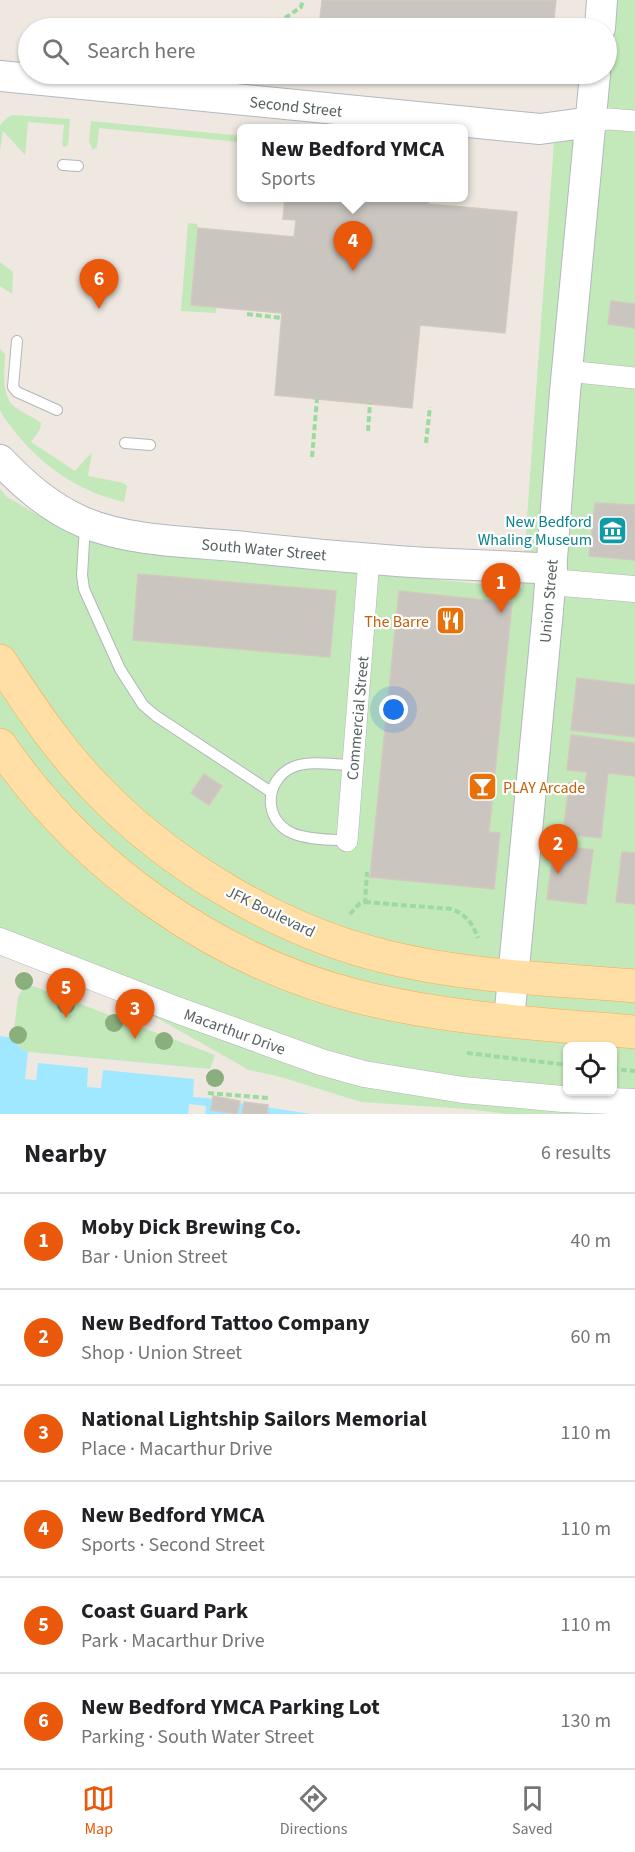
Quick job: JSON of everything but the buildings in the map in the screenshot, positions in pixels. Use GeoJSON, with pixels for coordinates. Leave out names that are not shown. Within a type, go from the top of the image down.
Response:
{"type":"FeatureCollection","features":[{"type":"Feature","properties":{"kind":"main road"},"geometry":{"type":"LineString","coordinates":[[601,18],[602,0]]}},
{"type":"Feature","properties":{"kind":"main road","name":"Second Street"},"geometry":{"type":"LineString","coordinates":[[0,76],[18,78]]}},
{"type":"Feature","properties":{"kind":"main road","name":"Second Street"},"geometry":{"type":"LineString","coordinates":[[82,84],[540,129],[591,122]]}},
{"type":"Feature","properties":{"kind":"main road","name":"Union Street"},"geometry":{"type":"LineString","coordinates":[[508,1020],[551,575],[567,371],[594,84]]}},
{"type":"Feature","properties":{"kind":"main road","name":"South Water Street"},"geometry":{"type":"LineString","coordinates":[[0,460],[45,502],[85,523],[123,533],[166,540],[551,575]]}},
{"type":"Feature","properties":{"kind":"main road","name":"JFK Boulevard"},"geometry":{"type":"LineString","coordinates":[[0,661],[43,725],[99,792],[167,851],[239,899],[310,931],[387,957],[475,972],[635,986]]}},
{"type":"Feature","properties":{"kind":"main road"},"geometry":{"type":"LineString","coordinates":[[0,745],[48,808],[78,839],[139,890],[205,933],[246,955],[285,972],[356,996],[439,1011],[508,1020],[635,1032]]}},
{"type":"Feature","properties":{"kind":"street"},"geometry":{"type":"LineString","coordinates":[[591,122],[609,119],[635,121]]}},
{"type":"Feature","properties":{"kind":"street"},"geometry":{"type":"LineString","coordinates":[[567,371],[635,378]]}},
{"type":"Feature","properties":{"kind":"street","name":"Commercial Street"},"geometry":{"type":"LineString","coordinates":[[347,841],[369,559]]}},
{"type":"Feature","properties":{"kind":"street"},"geometry":{"type":"LineString","coordinates":[[551,575],[635,589]]}},
{"type":"Feature","properties":{"kind":"street","name":"Macarthur Drive"},"geometry":{"type":"LineString","coordinates":[[0,941],[177,1010],[321,1062],[364,1074],[413,1084],[478,1091],[563,1099],[635,1102]]}},
{"type":"Feature","properties":{"kind":"lane"},"geometry":{"type":"LineString","coordinates":[[63,165],[78,166]]}},
{"type":"Feature","properties":{"kind":"lane"},"geometry":{"type":"LineString","coordinates":[[17,340],[13,387],[17,392],[57,410]]}},
{"type":"Feature","properties":{"kind":"lane"},"geometry":{"type":"LineString","coordinates":[[125,443],[150,445]]}},
{"type":"Feature","properties":{"kind":"lane"},"geometry":{"type":"LineString","coordinates":[[85,523],[82,575],[84,589],[120,669],[143,705],[270,792]]}},
{"type":"Feature","properties":{"kind":"lane"},"geometry":{"type":"LineString","coordinates":[[347,841],[307,837],[292,833],[281,826],[271,805],[270,792],[275,780],[293,767],[304,764],[353,765]]}},
{"type":"Feature","properties":{"kind":"lane"},"geometry":{"type":"LineString","coordinates":[[628,1114],[635,1102]]}},
{"type":"Feature","properties":{"kind":"path"},"geometry":{"type":"LineString","coordinates":[[285,18],[301,7],[303,0]]}},
{"type":"Feature","properties":{"kind":"path"},"geometry":{"type":"LineString","coordinates":[[247,315],[282,318]]}},
{"type":"Feature","properties":{"kind":"path"},"geometry":{"type":"LineString","coordinates":[[312,457],[317,399]]}},
{"type":"Feature","properties":{"kind":"path"},"geometry":{"type":"LineString","coordinates":[[368,431],[370,403]]}},
{"type":"Feature","properties":{"kind":"path"},"geometry":{"type":"LineString","coordinates":[[426,443],[430,407]]}},
{"type":"Feature","properties":{"kind":"path"},"geometry":{"type":"LineString","coordinates":[[364,902],[367,872]]}},
{"type":"Feature","properties":{"kind":"path"},"geometry":{"type":"LineString","coordinates":[[350,914],[364,902],[451,909],[469,919],[478,938]]}},
{"type":"Feature","properties":{"kind":"path"},"geometry":{"type":"LineString","coordinates":[[467,1053],[563,1065]]}},
{"type":"Feature","properties":{"kind":"path"},"geometry":{"type":"LineString","coordinates":[[617,1069],[635,1071]]}},
{"type":"Feature","properties":{"kind":"path"},"geometry":{"type":"LineString","coordinates":[[208,1092],[269,1098]]}},
{"type":"Feature","properties":{"kind":"green space"},"geometry":{"type":"Polygon","coordinates":[[[602,0],[635,0],[635,1114],[507,1114],[361,1102],[281,1077],[249,1070],[150,1014],[49,972],[0,956],[0,489],[7,497],[67,532],[142,551],[522,588],[555,128],[591,122],[603,84],[617,84],[617,18],[605,18],[602,0]]]}},
{"type":"Feature","properties":{"kind":"green space"},"geometry":{"type":"Polygon","coordinates":[[[13,115],[70,119],[68,145],[64,147],[62,145],[64,125],[28,122],[25,155],[3,131],[0,151],[0,125],[13,115]]]}},
{"type":"Feature","properties":{"kind":"green space"},"geometry":{"type":"Polygon","coordinates":[[[91,121],[237,136],[237,142],[99,128],[97,147],[93,150],[89,142],[91,121]]]}},
{"type":"Feature","properties":{"kind":"green space"},"geometry":{"type":"Polygon","coordinates":[[[188,223],[197,224],[198,228],[191,305],[216,307],[216,313],[181,311],[188,223]]]}},
{"type":"Feature","properties":{"kind":"green space"},"geometry":{"type":"Polygon","coordinates":[[[0,262],[13,272],[12,294],[0,286],[0,262]]]}},
{"type":"Feature","properties":{"kind":"green space"},"geometry":{"type":"Polygon","coordinates":[[[0,349],[5,354],[4,383],[11,403],[41,423],[40,429],[31,442],[75,471],[92,452],[88,476],[124,483],[127,486],[124,502],[92,492],[64,477],[38,457],[16,433],[0,410],[0,349]]]}},
{"type":"Feature","properties":{"kind":"green space"},"geometry":{"type":"Polygon","coordinates":[[[33,986],[215,1055],[210,1069],[28,1052],[21,1049],[13,1038],[18,997],[23,987],[33,986]]]}},
{"type":"Feature","properties":{"kind":"water"},"geometry":{"type":"Polygon","coordinates":[[[0,1036],[13,1038],[21,1049],[28,1052],[210,1069],[207,1098],[311,1114],[0,1114],[0,1036]]]}},
{"type":"Feature","properties":{"kind":"pier"},"geometry":{"type":"Polygon","coordinates":[[[28,1052],[210,1069],[207,1098],[193,1097],[194,1079],[103,1070],[101,1088],[87,1087],[88,1068],[38,1063],[36,1080],[25,1079],[28,1052]]]}},
{"type":"Feature","properties":{"kind":"pier"},"geometry":{"type":"Polygon","coordinates":[[[189,1104],[206,1106],[205,1114],[188,1114],[189,1104]]]}},
{"type":"Feature","properties":{"kind":"place","name":"New Bedford YMCA"},"geometry":{"type":"Point","coordinates":[353,271]}},
{"type":"Feature","properties":{"kind":"place","name":"New Bedford YMCA Parking Lot"},"geometry":{"type":"Point","coordinates":[99,309]}},
{"type":"Feature","properties":{"kind":"place","name":"New Bedford Whaling Museum"},"geometry":{"type":"Point","coordinates":[613,530]}},
{"type":"Feature","properties":{"kind":"place","name":"Moby Dick Brewing Co."},"geometry":{"type":"Point","coordinates":[501,613]}},
{"type":"Feature","properties":{"kind":"place","name":"The Barre"},"geometry":{"type":"Point","coordinates":[450,621]}},
{"type":"Feature","properties":{"kind":"place","name":"PLAY Arcade"},"geometry":{"type":"Point","coordinates":[482,787]}},
{"type":"Feature","properties":{"kind":"place","name":"New Bedford Tattoo Company"},"geometry":{"type":"Point","coordinates":[558,874]}},
{"type":"Feature","properties":{"kind":"place","name":"Coast Guard Park"},"geometry":{"type":"Point","coordinates":[66,1018]}},
{"type":"Feature","properties":{"kind":"place","name":"National Lightship Sailors Memorial"},"geometry":{"type":"Point","coordinates":[135,1039]}}]}
